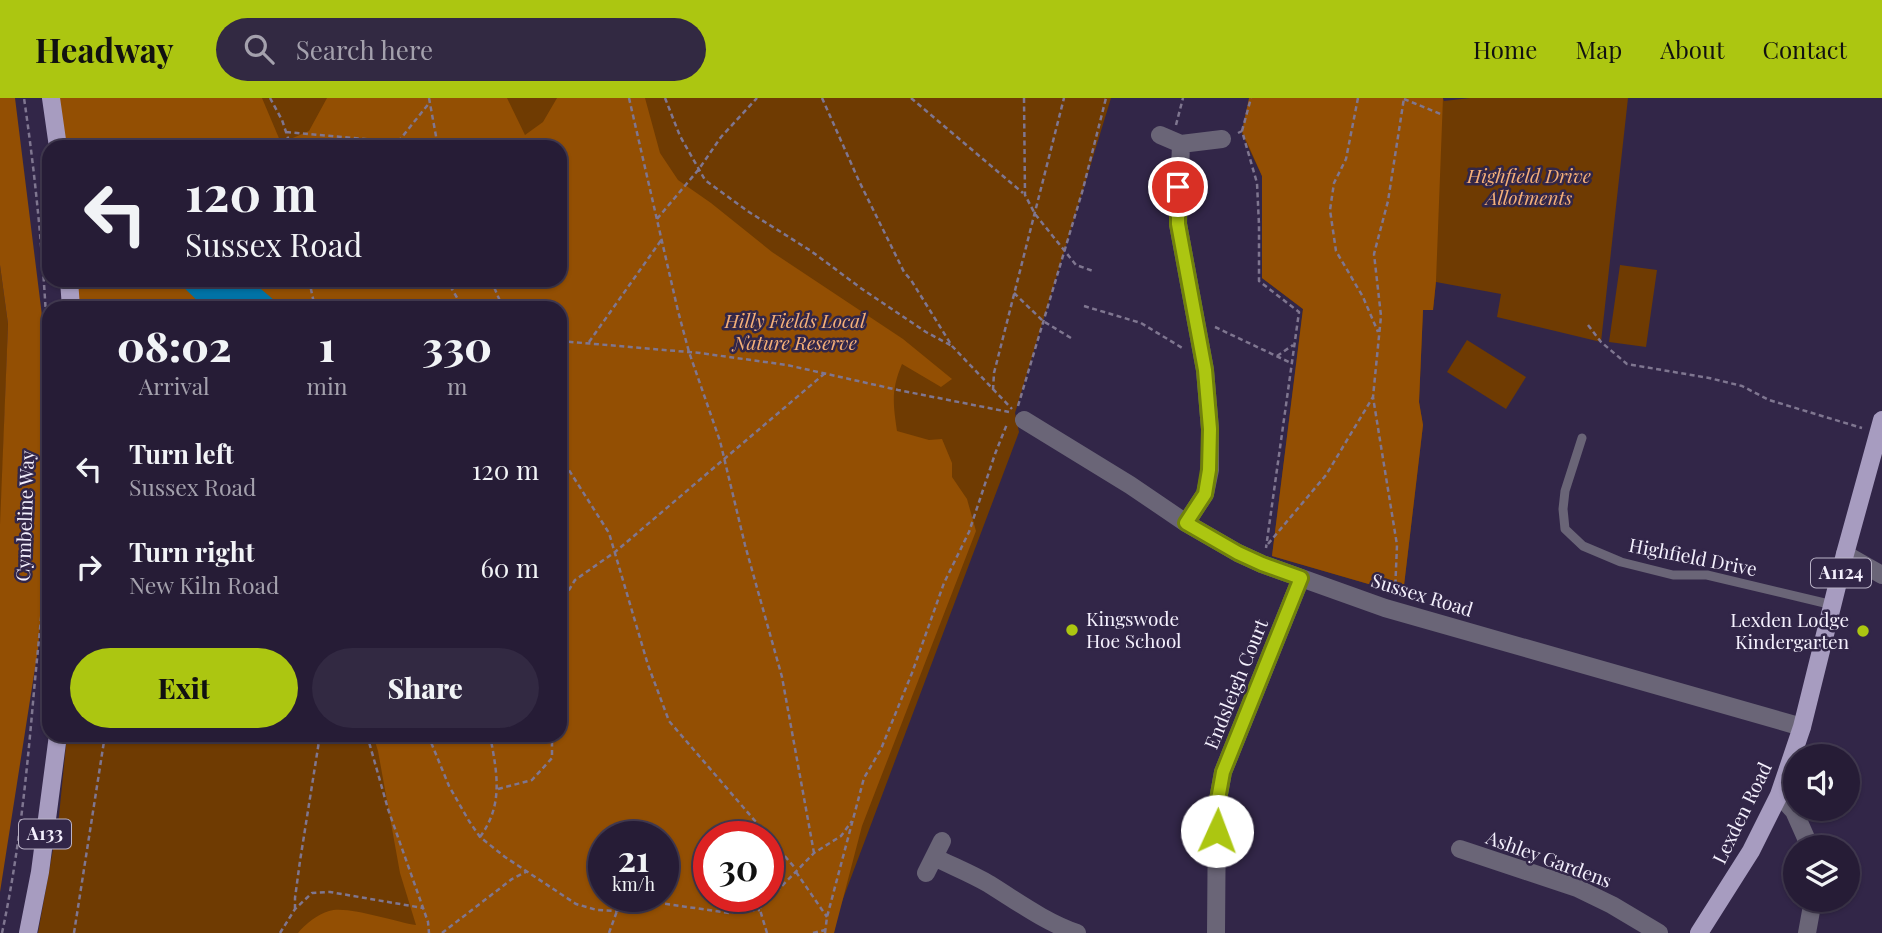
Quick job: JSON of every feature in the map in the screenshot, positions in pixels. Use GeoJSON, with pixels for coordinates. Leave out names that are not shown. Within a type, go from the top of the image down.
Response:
{"type":"FeatureCollection","features":[{"type":"Feature","properties":{"kind":"main road"},"geometry":{"type":"LineString","coordinates":[[51,98],[57,140]]}},
{"type":"Feature","properties":{"kind":"main road","name":"Lexden Road"},"geometry":{"type":"LineString","coordinates":[[1699,933],[1751,851],[1779,795],[1802,727],[1880,426]]}},
{"type":"Feature","properties":{"kind":"main road","name":"A133"},"geometry":{"type":"LineString","coordinates":[[28,933],[40,872],[57,742]]}},
{"type":"Feature","properties":{"kind":"street"},"geometry":{"type":"LineString","coordinates":[[1186,523],[1205,494],[1209,470],[1210,429],[1203,359],[1178,224],[1171,140],[1222,139]]}},
{"type":"Feature","properties":{"kind":"street","name":"Sussex Road"},"geometry":{"type":"LineString","coordinates":[[1017,418],[1061,433],[1186,523],[1262,564],[1394,610],[1802,727]]}},
{"type":"Feature","properties":{"kind":"street"},"geometry":{"type":"LineString","coordinates":[[1845,554],[1882,575]]}},
{"type":"Feature","properties":{"kind":"street","name":"Endsleigh Court"},"geometry":{"type":"LineString","coordinates":[[1216,933],[1217,805],[1223,772],[1301,578]]}},
{"type":"Feature","properties":{"kind":"street"},"geometry":{"type":"LineString","coordinates":[[1779,795],[1794,811],[1805,835]]}},
{"type":"Feature","properties":{"kind":"street","name":"Ashley Gardens"},"geometry":{"type":"LineString","coordinates":[[1460,849],[1577,888],[1659,933]]}},
{"type":"Feature","properties":{"kind":"street"},"geometry":{"type":"LineString","coordinates":[[934,857],[988,883],[1030,911],[1077,933]]}},
{"type":"Feature","properties":{"kind":"street"},"geometry":{"type":"LineString","coordinates":[[1807,933],[1811,912]]}},
{"type":"Feature","properties":{"kind":"lane","name":"Highfield Drive"},"geometry":{"type":"LineString","coordinates":[[1582,438],[1564,491],[1563,509],[1565,529],[1583,546],[1621,562],[1673,575],[1707,575],[1833,605]]}},
{"type":"Feature","properties":{"kind":"path","name":"Cymbeline Way"},"geometry":{"type":"LineString","coordinates":[[24,98],[34,167],[42,272]]}},
{"type":"Feature","properties":{"kind":"path"},"geometry":{"type":"LineString","coordinates":[[270,98],[289,140]]}},
{"type":"Feature","properties":{"kind":"path"},"geometry":{"type":"LineString","coordinates":[[629,98],[678,311],[689,352],[720,441],[745,545],[782,677],[814,853]]}},
{"type":"Feature","properties":{"kind":"path"},"geometry":{"type":"LineString","coordinates":[[665,98],[680,136],[705,180],[749,212],[811,251],[862,289],[952,346]]}},
{"type":"Feature","properties":{"kind":"path"},"geometry":{"type":"LineString","coordinates":[[657,219],[699,169],[721,137],[757,98]]}},
{"type":"Feature","properties":{"kind":"path"},"geometry":{"type":"LineString","coordinates":[[822,98],[904,272],[952,346],[1017,418]]}},
{"type":"Feature","properties":{"kind":"path"},"geometry":{"type":"LineString","coordinates":[[911,98],[1025,195],[1035,214],[1076,265],[1093,271]]}},
{"type":"Feature","properties":{"kind":"path"},"geometry":{"type":"LineString","coordinates":[[1024,98],[1025,195]]}},
{"type":"Feature","properties":{"kind":"path"},"geometry":{"type":"LineString","coordinates":[[993,391],[994,373],[1064,98]]}},
{"type":"Feature","properties":{"kind":"path"},"geometry":{"type":"LineString","coordinates":[[813,933],[825,931],[864,778],[881,748],[929,631],[944,583],[969,532],[1006,426],[1017,418],[1083,189],[1106,98]]}},
{"type":"Feature","properties":{"kind":"path"},"geometry":{"type":"LineString","coordinates":[[1171,140],[1183,98]]}},
{"type":"Feature","properties":{"kind":"path"},"geometry":{"type":"LineString","coordinates":[[1251,98],[1242,131],[1259,198],[1259,281],[1298,312],[1262,564]]}},
{"type":"Feature","properties":{"kind":"path"},"geometry":{"type":"LineString","coordinates":[[1358,98],[1346,159],[1334,183],[1330,210],[1336,251],[1363,297],[1379,335]]}},
{"type":"Feature","properties":{"kind":"path"},"geometry":{"type":"LineString","coordinates":[[1394,610],[1397,545],[1373,397],[1381,316],[1374,254],[1388,201],[1404,98],[1443,115]]}},
{"type":"Feature","properties":{"kind":"path"},"geometry":{"type":"LineString","coordinates":[[400,140],[430,100]]}},
{"type":"Feature","properties":{"kind":"path"},"geometry":{"type":"LineString","coordinates":[[430,100],[437,140]]}},
{"type":"Feature","properties":{"kind":"path"},"geometry":{"type":"LineString","coordinates":[[1222,139],[1242,131]]}},
{"type":"Feature","properties":{"kind":"path"},"geometry":{"type":"LineString","coordinates":[[286,132],[376,140]]}},
{"type":"Feature","properties":{"kind":"path"},"geometry":{"type":"LineString","coordinates":[[589,342],[662,239]]}},
{"type":"Feature","properties":{"kind":"path"},"geometry":{"type":"LineString","coordinates":[[1014,293],[1043,321],[1071,338]]}},
{"type":"Feature","properties":{"kind":"path"},"geometry":{"type":"LineString","coordinates":[[1084,306],[1141,323],[1203,359]]}},
{"type":"Feature","properties":{"kind":"path"},"geometry":{"type":"LineString","coordinates":[[1588,325],[1601,342],[1627,364],[1742,386],[1769,400],[1880,426]]}},
{"type":"Feature","properties":{"kind":"path"},"geometry":{"type":"LineString","coordinates":[[1197,329],[1215,327],[1291,363]]}},
{"type":"Feature","properties":{"kind":"path"},"geometry":{"type":"LineString","coordinates":[[567,341],[689,352],[787,365],[1017,418]]}},
{"type":"Feature","properties":{"kind":"path"},"geometry":{"type":"LineString","coordinates":[[1277,356],[1293,345]]}},
{"type":"Feature","properties":{"kind":"path"},"geometry":{"type":"LineString","coordinates":[[567,593],[575,580],[615,552],[824,374]]}},
{"type":"Feature","properties":{"kind":"path"},"geometry":{"type":"LineString","coordinates":[[1266,546],[1326,475],[1373,397]]}},
{"type":"Feature","properties":{"kind":"path"},"geometry":{"type":"LineString","coordinates":[[567,467],[609,533],[648,666],[669,721],[754,821]]}},
{"type":"Feature","properties":{"kind":"path","name":"Cymbeline Way"},"geometry":{"type":"LineString","coordinates":[[2,933],[30,733],[42,602]]}},
{"type":"Feature","properties":{"kind":"path"},"geometry":{"type":"LineString","coordinates":[[74,933],[104,742]]}},
{"type":"Feature","properties":{"kind":"path"},"geometry":{"type":"LineString","coordinates":[[295,909],[319,742]]}},
{"type":"Feature","properties":{"kind":"path"},"geometry":{"type":"LineString","coordinates":[[369,742],[387,808],[424,908],[429,933]]}},
{"type":"Feature","properties":{"kind":"path"},"geometry":{"type":"LineString","coordinates":[[431,742],[449,786],[480,837],[526,872],[576,904],[588,907]]}},
{"type":"Feature","properties":{"kind":"path"},"geometry":{"type":"LineString","coordinates":[[480,837],[487,827],[497,799],[498,778],[491,742]]}},
{"type":"Feature","properties":{"kind":"path"},"geometry":{"type":"LineString","coordinates":[[497,789],[532,780],[552,758],[552,742]]}},
{"type":"Feature","properties":{"kind":"path"},"geometry":{"type":"LineString","coordinates":[[784,884],[814,853],[841,836],[854,818]]}},
{"type":"Feature","properties":{"kind":"path"},"geometry":{"type":"LineString","coordinates":[[784,856],[827,917]]}},
{"type":"Feature","properties":{"kind":"path"},"geometry":{"type":"LineString","coordinates":[[442,933],[512,879],[526,872]]}},
{"type":"Feature","properties":{"kind":"path"},"geometry":{"type":"LineString","coordinates":[[280,933],[295,909],[312,893],[330,892],[424,908]]}},
{"type":"Feature","properties":{"kind":"path"},"geometry":{"type":"LineString","coordinates":[[609,933],[617,912]]}},
{"type":"Feature","properties":{"kind":"path"},"geometry":{"type":"LineString","coordinates":[[761,912],[767,933]]}},
{"type":"Feature","properties":{"kind":"green space"},"geometry":{"type":"Polygon","coordinates":[[[0,98],[15,98],[42,316],[42,604],[38,649],[0,892],[0,525],[8,324],[0,265],[0,98]]]}},
{"type":"Feature","properties":{"kind":"green space","name":"Hilly Fields Local Nature Reserve"},"geometry":{"type":"Polygon","coordinates":[[[57,98],[262,98],[280,140],[64,140],[57,98]]]}},
{"type":"Feature","properties":{"kind":"green space","name":"Hilly Fields Local Nature Reserve"},"geometry":{"type":"Polygon","coordinates":[[[64,98],[1111,98],[1015,413],[1019,432],[838,912],[834,933],[38,933],[59,816],[66,742],[567,742],[567,301],[560,301],[560,287],[567,287],[567,140],[68,140],[64,98]]]}},
{"type":"Feature","properties":{"kind":"green space","name":"Hilly Fields Local Nature Reserve"},"geometry":{"type":"Polygon","coordinates":[[[327,98],[507,98],[525,135],[543,122],[557,98],[645,98],[660,153],[678,180],[772,252],[903,339],[952,379],[941,387],[902,364],[894,397],[897,431],[929,440],[942,439],[952,463],[952,477],[967,499],[976,531],[862,826],[834,933],[298,933],[316,917],[337,910],[359,912],[416,925],[400,873],[375,742],[567,742],[567,301],[78,301],[76,287],[567,287],[567,140],[288,140],[309,131],[327,98]]]}},
{"type":"Feature","properties":{"kind":"green space"},"geometry":{"type":"Polygon","coordinates":[[[1249,98],[1443,98],[1436,281],[1433,310],[1423,310],[1419,402],[1423,425],[1403,594],[1272,556],[1303,309],[1262,278],[1262,176],[1242,131],[1249,98]]]}},
{"type":"Feature","properties":{"kind":"green space","name":"Highfield Drive Allotments"},"geometry":{"type":"Polygon","coordinates":[[[1250,98],[1443,98],[1444,101],[1470,98],[1628,98],[1601,342],[1497,317],[1501,294],[1436,282],[1433,310],[1423,310],[1419,402],[1423,425],[1403,594],[1272,556],[1303,309],[1262,278],[1262,176],[1242,134],[1250,98]]]}},
{"type":"Feature","properties":{"kind":"green space"},"geometry":{"type":"Polygon","coordinates":[[[0,265],[8,324],[0,546],[0,265]]]}},
{"type":"Feature","properties":{"kind":"green space"},"geometry":{"type":"Polygon","coordinates":[[[1620,265],[1657,270],[1646,347],[1609,342],[1620,265]]]}},
{"type":"Feature","properties":{"kind":"green space"},"geometry":{"type":"Polygon","coordinates":[[[1467,340],[1526,377],[1506,409],[1447,372],[1467,340]]]}},
{"type":"Feature","properties":{"kind":"water"},"geometry":{"type":"Polygon","coordinates":[[[183,287],[258,287],[276,301],[198,301],[183,287]]]}},
{"type":"Feature","properties":{"kind":"place","name":"Kingswode Hoe School"},"geometry":{"type":"Point","coordinates":[1072,630]}},
{"type":"Feature","properties":{"kind":"place","name":"Lexden Lodge Kindergarten"},"geometry":{"type":"Point","coordinates":[1863,631]}},
{"type":"Feature","properties":{"kind":"route"},"geometry":{"type":"LineString","coordinates":[[1178,187],[1178,224],[1205,370],[1210,429],[1209,470],[1205,494],[1186,523],[1238,553],[1301,578],[1223,772],[1217,805],[1217,831]]}}]}
